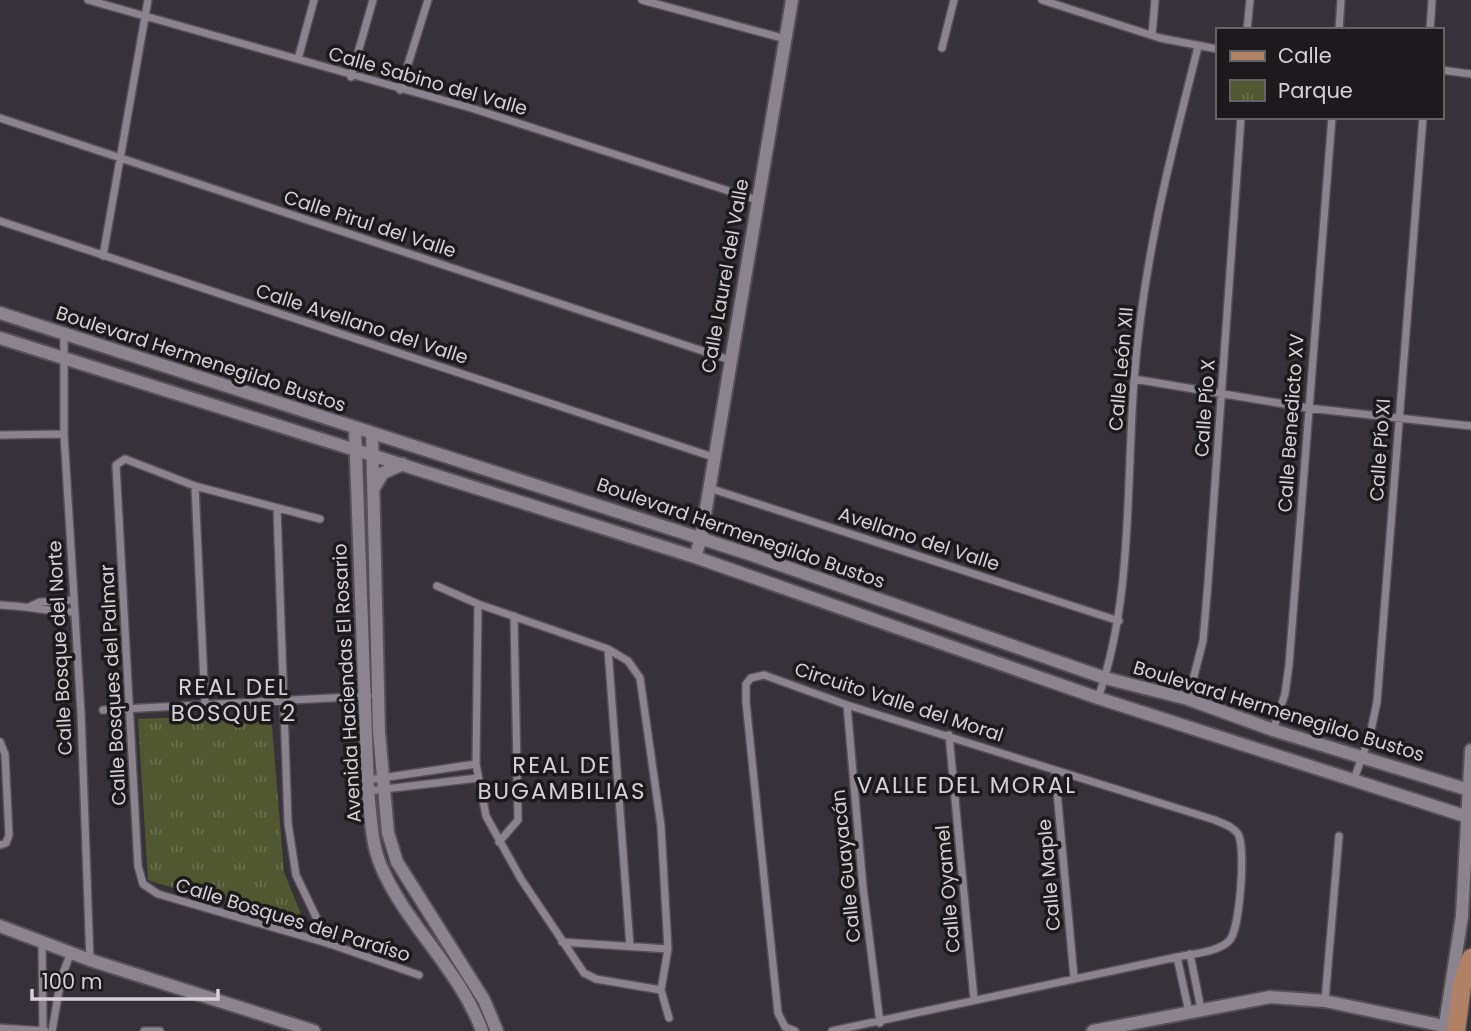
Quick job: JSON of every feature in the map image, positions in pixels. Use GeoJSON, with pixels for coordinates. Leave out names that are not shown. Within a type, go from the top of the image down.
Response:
{"type":"FeatureCollection","features":[{"type":"Feature","properties":{"kind":"main road"},"geometry":{"type":"LineString","coordinates":[[1448,1029],[1471,958]]}},
{"type":"Feature","properties":{"kind":"street","name":"Calle Sabino del Valle"},"geometry":{"type":"LineString","coordinates":[[88,0],[298,59],[351,77],[471,108],[757,200]]}},
{"type":"Feature","properties":{"kind":"street"},"geometry":{"type":"LineString","coordinates":[[103,256],[122,161],[148,0]]}},
{"type":"Feature","properties":{"kind":"street"},"geometry":{"type":"LineString","coordinates":[[298,59],[314,0]]}},
{"type":"Feature","properties":{"kind":"street"},"geometry":{"type":"LineString","coordinates":[[351,77],[373,0]]}},
{"type":"Feature","properties":{"kind":"street"},"geometry":{"type":"LineString","coordinates":[[400,90],[428,0]]}},
{"type":"Feature","properties":{"kind":"street"},"geometry":{"type":"LineString","coordinates":[[642,0],[786,39]]}},
{"type":"Feature","properties":{"kind":"street","name":"Calle Laurel del Valle"},"geometry":{"type":"LineString","coordinates":[[695,557],[701,538],[792,0]]}},
{"type":"Feature","properties":{"kind":"street"},"geometry":{"type":"LineString","coordinates":[[942,48],[954,0]]}},
{"type":"Feature","properties":{"kind":"street"},"geometry":{"type":"LineString","coordinates":[[1042,0],[1058,2],[1152,35],[1216,49]]}},
{"type":"Feature","properties":{"kind":"street"},"geometry":{"type":"LineString","coordinates":[[1152,35],[1155,0]]}},
{"type":"Feature","properties":{"kind":"street"},"geometry":{"type":"LineString","coordinates":[[1247,28],[1250,0]]}},
{"type":"Feature","properties":{"kind":"street"},"geometry":{"type":"LineString","coordinates":[[1339,28],[1341,0]]}},
{"type":"Feature","properties":{"kind":"street"},"geometry":{"type":"LineString","coordinates":[[1430,28],[1432,0]]}},
{"type":"Feature","properties":{"kind":"street","name":"Calle León XII"},"geometry":{"type":"LineString","coordinates":[[1098,698],[1119,621],[1134,379],[1151,237],[1198,47]]}},
{"type":"Feature","properties":{"kind":"street"},"geometry":{"type":"LineString","coordinates":[[1443,70],[1471,74]]}},
{"type":"Feature","properties":{"kind":"street","name":"Calle Pirul del Valle"},"geometry":{"type":"LineString","coordinates":[[0,118],[122,161],[730,360]]}},
{"type":"Feature","properties":{"kind":"street","name":"Calle Pío X"},"geometry":{"type":"LineString","coordinates":[[1188,699],[1203,641],[1241,119]]}},
{"type":"Feature","properties":{"kind":"street","name":"Calle Benedicto XV"},"geometry":{"type":"LineString","coordinates":[[1273,730],[1285,694],[1289,665],[1332,119]]}},
{"type":"Feature","properties":{"kind":"street","name":"Calle Pío XI"},"geometry":{"type":"LineString","coordinates":[[1353,782],[1363,759],[1377,702],[1423,119]]}},
{"type":"Feature","properties":{"kind":"street","name":"Calle Avellano del Valle"},"geometry":{"type":"LineString","coordinates":[[0,221],[713,457]]}},
{"type":"Feature","properties":{"kind":"street","name":"Boulevard Hermenegildo Bustos"},"geometry":{"type":"LineString","coordinates":[[0,313],[701,538],[1105,678],[1188,699],[1273,730],[1469,790]]}},
{"type":"Feature","properties":{"kind":"street","name":"Calle Bosque del Norte"},"geometry":{"type":"LineString","coordinates":[[64,334],[64,434],[90,960]]}},
{"type":"Feature","properties":{"kind":"street","name":"Boulevard Hermenegildo Bustos"},"geometry":{"type":"LineString","coordinates":[[0,338],[695,557],[1098,698],[1468,817]]}},
{"type":"Feature","properties":{"kind":"street"},"geometry":{"type":"LineString","coordinates":[[1134,379],[1308,408],[1471,426]]}},
{"type":"Feature","properties":{"kind":"street","name":"Avenida Haciendas El Rosario"},"geometry":{"type":"LineString","coordinates":[[355,429],[359,536],[371,696],[388,833],[397,862],[474,997],[482,1031]]}},
{"type":"Feature","properties":{"kind":"street"},"geometry":{"type":"LineString","coordinates":[[0,435],[64,434]]}},
{"type":"Feature","properties":{"kind":"street","name":"Avenida Haciendas El Rosario"},"geometry":{"type":"LineString","coordinates":[[372,434],[373,534],[368,786],[375,846],[386,877],[497,1031]]}},
{"type":"Feature","properties":{"kind":"street","name":"Calle Bosques del Palmar"},"geometry":{"type":"LineString","coordinates":[[158,894],[144,884],[138,866],[116,465],[125,459],[195,486]]}},
{"type":"Feature","properties":{"kind":"street"},"geometry":{"type":"LineString","coordinates":[[372,492],[383,473],[403,464]]}},
{"type":"Feature","properties":{"kind":"street"},"geometry":{"type":"LineString","coordinates":[[205,704],[195,486],[320,519]]}},
{"type":"Feature","properties":{"kind":"street","name":"Avellano del Valle"},"geometry":{"type":"LineString","coordinates":[[709,488],[1119,621]]}},
{"type":"Feature","properties":{"kind":"street"},"geometry":{"type":"LineString","coordinates":[[277,508],[283,703],[292,856],[307,902],[330,944]]}},
{"type":"Feature","properties":{"kind":"street"},"geometry":{"type":"LineString","coordinates":[[359,536],[373,534]]}},
{"type":"Feature","properties":{"kind":"street"},"geometry":{"type":"LineString","coordinates":[[437,586],[478,604],[608,649],[635,668],[644,691],[662,826],[668,949],[661,990],[668,1018]]}},
{"type":"Feature","properties":{"kind":"street"},"geometry":{"type":"LineString","coordinates":[[29,607],[40,602],[73,600]]}},
{"type":"Feature","properties":{"kind":"street"},"geometry":{"type":"LineString","coordinates":[[478,604],[476,764],[486,816],[499,842],[578,967],[589,977],[661,990]]}},
{"type":"Feature","properties":{"kind":"street"},"geometry":{"type":"LineString","coordinates":[[0,605],[29,607],[39,611],[74,612]]}},
{"type":"Feature","properties":{"kind":"street"},"geometry":{"type":"LineString","coordinates":[[499,842],[518,820],[514,616]]}},
{"type":"Feature","properties":{"kind":"street"},"geometry":{"type":"LineString","coordinates":[[608,649],[630,946]]}},
{"type":"Feature","properties":{"kind":"street","name":"Circuito Valle del Moral"},"geometry":{"type":"LineString","coordinates":[[795,1031],[785,1027],[778,1013],[745,691],[751,678],[764,675],[847,705],[1215,820],[1238,833],[1241,847],[1235,931],[1225,944],[1177,957],[974,999],[880,1023],[832,1031]]}},
{"type":"Feature","properties":{"kind":"street"},"geometry":{"type":"LineString","coordinates":[[103,710],[283,703],[371,696]]}},
{"type":"Feature","properties":{"kind":"street","name":"Calle Guayacán"},"geometry":{"type":"LineString","coordinates":[[847,705],[863,887],[880,1023]]}},
{"type":"Feature","properties":{"kind":"street","name":"Calle Oyamel"},"geometry":{"type":"LineString","coordinates":[[949,735],[974,999]]}},
{"type":"Feature","properties":{"kind":"street"},"geometry":{"type":"LineString","coordinates":[[0,742],[5,754],[8,840],[0,845]]}},
{"type":"Feature","properties":{"kind":"street"},"geometry":{"type":"LineString","coordinates":[[1093,1031],[1270,997],[1325,1001],[1448,1029],[1462,916],[1471,750]]}},
{"type":"Feature","properties":{"kind":"street"},"geometry":{"type":"LineString","coordinates":[[368,786],[476,764]]}},
{"type":"Feature","properties":{"kind":"street","name":"Calle Maple"},"geometry":{"type":"LineString","coordinates":[[1055,770],[1074,977]]}},
{"type":"Feature","properties":{"kind":"street"},"geometry":{"type":"LineString","coordinates":[[368,786],[478,778]]}},
{"type":"Feature","properties":{"kind":"street"},"geometry":{"type":"LineString","coordinates":[[0,821],[7,811]]}},
{"type":"Feature","properties":{"kind":"street"},"geometry":{"type":"LineString","coordinates":[[1325,1001],[1339,836]]}},
{"type":"Feature","properties":{"kind":"street","name":"Calle Bosques del Paraíso"},"geometry":{"type":"LineString","coordinates":[[158,894],[330,944],[419,975]]}},
{"type":"Feature","properties":{"kind":"street"},"geometry":{"type":"LineString","coordinates":[[0,926],[90,960],[314,1031]]}},
{"type":"Feature","properties":{"kind":"street"},"geometry":{"type":"LineString","coordinates":[[562,942],[668,949]]}},
{"type":"Feature","properties":{"kind":"street"},"geometry":{"type":"LineString","coordinates":[[42,943],[43,1031]]}},
{"type":"Feature","properties":{"kind":"street"},"geometry":{"type":"LineString","coordinates":[[0,1028],[51,1031],[61,979],[71,953]]}},
{"type":"Feature","properties":{"kind":"street"},"geometry":{"type":"LineString","coordinates":[[1190,954],[1195,1011]]}},
{"type":"Feature","properties":{"kind":"street"},"geometry":{"type":"LineString","coordinates":[[1177,957],[1195,1011]]}},
{"type":"Feature","properties":{"kind":"street"},"geometry":{"type":"LineString","coordinates":[[144,1031],[160,1031]]}},
{"type":"Feature","properties":{"kind":"green space"},"geometry":{"type":"Polygon","coordinates":[[[271,714],[284,872],[308,931],[148,880],[138,719],[271,714]]]}},
{"type":"Feature","properties":{"kind":"district","name":"REAL DEL BOSQUE 2"},"geometry":{"type":"Point","coordinates":[234,700]}},
{"type":"Feature","properties":{"kind":"district","name":"REAL DE BUGAMBILIAS"},"geometry":{"type":"Point","coordinates":[562,778]}},
{"type":"Feature","properties":{"kind":"district","name":"VALLE DEL MORAL"},"geometry":{"type":"Point","coordinates":[967,785]}}]}
